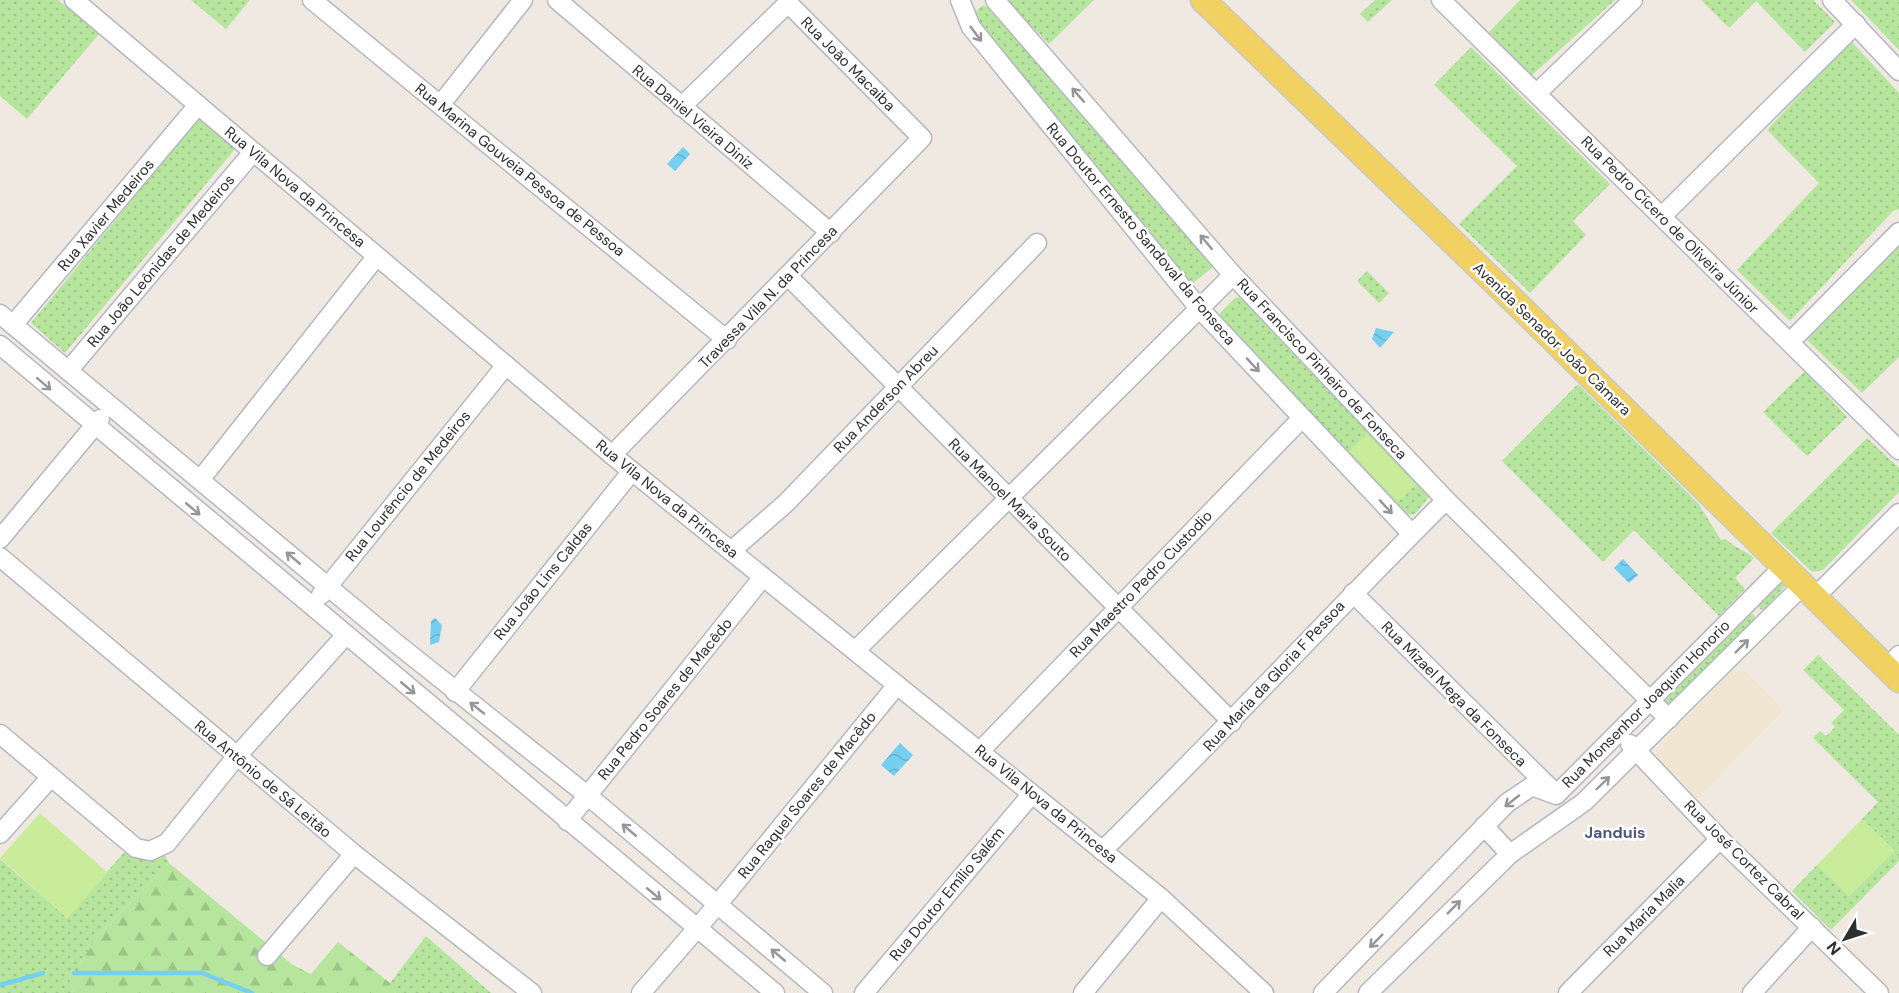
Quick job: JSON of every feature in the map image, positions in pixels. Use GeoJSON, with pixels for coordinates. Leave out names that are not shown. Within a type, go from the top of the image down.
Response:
{"type":"FeatureCollection","features":[{"type":"Feature","properties":{"kind":"main road","name":"Avenida Senador João Câmara"},"geometry":{"type":"LineString","coordinates":[[1203,0],[1809,591],[1895,668]]}},
{"type":"Feature","properties":{"kind":"street","name":"Rua Vila Nova da Princesa"},"geometry":{"type":"LineString","coordinates":[[74,0],[612,455],[897,686],[981,750],[1031,795],[1161,898],[1264,993]]}},
{"type":"Feature","properties":{"kind":"street","name":"Rua Marina Gouveia Pessoa de Pessoa"},"geometry":{"type":"LineString","coordinates":[[312,0],[727,340]]}},
{"type":"Feature","properties":{"kind":"street"},"geometry":{"type":"LineString","coordinates":[[441,104],[524,0]]}},
{"type":"Feature","properties":{"kind":"street","name":"Rua Daniel Vieira Diniz"},"geometry":{"type":"LineString","coordinates":[[557,0],[681,108],[831,233]]}},
{"type":"Feature","properties":{"kind":"street","name":"Rua Doutor Ernesto Sandoval da Fonseca"},"geometry":{"type":"LineString","coordinates":[[960,0],[970,27],[1198,307],[1412,534]]}},
{"type":"Feature","properties":{"kind":"street","name":"Rua Francisco Pinheiro de Fonseca"},"geometry":{"type":"LineString","coordinates":[[995,0],[1233,274],[1446,500],[1670,719]]}},
{"type":"Feature","properties":{"kind":"street","name":"Rua Pedro Cícero de Oliveira Júnior"},"geometry":{"type":"LineString","coordinates":[[1441,0],[1899,450]]}},
{"type":"Feature","properties":{"kind":"street"},"geometry":{"type":"LineString","coordinates":[[1537,93],[1633,0]]}},
{"type":"Feature","properties":{"kind":"street"},"geometry":{"type":"LineString","coordinates":[[1832,0],[1899,71]]}},
{"type":"Feature","properties":{"kind":"street","name":"Rua João Macaiba"},"geometry":{"type":"LineString","coordinates":[[681,108],[788,3],[922,138]]}},
{"type":"Feature","properties":{"kind":"street"},"geometry":{"type":"LineString","coordinates":[[1662,216],[1856,24]]}},
{"type":"Feature","properties":{"kind":"street","name":"Rua Xavier Medeiros"},"geometry":{"type":"LineString","coordinates":[[7,319],[198,105]]}},
{"type":"Feature","properties":{"kind":"street","name":"Travessa Vila N. da Princesa"},"geometry":{"type":"LineString","coordinates":[[612,455],[727,340],[922,138]]}},
{"type":"Feature","properties":{"kind":"street","name":"Rua João Leônidas de Medeiros"},"geometry":{"type":"LineString","coordinates":[[68,370],[253,152]]}},
{"type":"Feature","properties":{"kind":"street"},"geometry":{"type":"LineString","coordinates":[[1790,342],[1899,232]]}},
{"type":"Feature","properties":{"kind":"street","name":"Rua Anderson Abreu"},"geometry":{"type":"LineString","coordinates":[[731,551],[786,503],[1037,243]]}},
{"type":"Feature","properties":{"kind":"street"},"geometry":{"type":"LineString","coordinates":[[200,480],[376,257]]}},
{"type":"Feature","properties":{"kind":"street"},"geometry":{"type":"LineString","coordinates":[[855,651],[1233,274]]}},
{"type":"Feature","properties":{"kind":"street","name":"Rua Manoel Maria Souto"},"geometry":{"type":"LineString","coordinates":[[788,276],[1232,722]]}},
{"type":"Feature","properties":{"kind":"street"},"geometry":{"type":"LineString","coordinates":[[7,319],[455,692],[587,795],[823,993]]}},
{"type":"Feature","properties":{"kind":"street"},"geometry":{"type":"LineString","coordinates":[[0,345],[94,427],[696,929],[776,993]]}},
{"type":"Feature","properties":{"kind":"street","name":"Rua Lourêncio de Medeiros"},"geometry":{"type":"LineString","coordinates":[[313,609],[327,586],[506,365]]}},
{"type":"Feature","properties":{"kind":"street"},"geometry":{"type":"LineString","coordinates":[[0,539],[111,406]]}},
{"type":"Feature","properties":{"kind":"street","name":"Rua Maestro Pedro Custodio"},"geometry":{"type":"LineString","coordinates":[[981,750],[1302,418]]}},
{"type":"Feature","properties":{"kind":"street","name":"Rua João Lins Caldas"},"geometry":{"type":"LineString","coordinates":[[455,692],[632,471]]}},
{"type":"Feature","properties":{"kind":"street","name":"Rua Maria da Gloria F Pessoa"},"geometry":{"type":"LineString","coordinates":[[1102,851],[1232,722],[1353,593],[1446,500]]}},
{"type":"Feature","properties":{"kind":"street","name":"Rua Monsenhor Joaquim Honorio"},"geometry":{"type":"LineString","coordinates":[[1368,993],[1509,854],[1584,802],[1767,621],[1809,591],[1899,513]]}},
{"type":"Feature","properties":{"kind":"street","name":"Rua Antônio de Sá Leitão"},"geometry":{"type":"LineString","coordinates":[[0,557],[354,854],[532,993]]}},
{"type":"Feature","properties":{"kind":"street","name":"Rua Monsenhor Joaquim Honorio"},"geometry":{"type":"LineString","coordinates":[[1323,993],[1507,804],[1532,786],[1556,795],[1784,566]]}},
{"type":"Feature","properties":{"kind":"street","name":"Rua Pedro Soares de Macêdo"},"geometry":{"type":"LineString","coordinates":[[567,821],[763,577]]}},
{"type":"Feature","properties":{"kind":"street","name":"Rua Mizael Mega da Fonseca"},"geometry":{"type":"LineString","coordinates":[[1353,593],[1556,795]]}},
{"type":"Feature","properties":{"kind":"street"},"geometry":{"type":"LineString","coordinates":[[1748,603],[1767,621]]}},
{"type":"Feature","properties":{"kind":"street"},"geometry":{"type":"LineString","coordinates":[[0,734],[136,848],[150,851],[167,843],[236,757],[345,636]]}},
{"type":"Feature","properties":{"kind":"street"},"geometry":{"type":"LineString","coordinates":[[380,664],[397,644]]}},
{"type":"Feature","properties":{"kind":"street","name":"Rua Raquel Soares de Macêdo"},"geometry":{"type":"LineString","coordinates":[[641,993],[718,904],[897,686]]}},
{"type":"Feature","properties":{"kind":"street","name":"Rua José Cortez Cabral"},"geometry":{"type":"LineString","coordinates":[[1620,733],[1720,839],[1879,993]]}},
{"type":"Feature","properties":{"kind":"street"},"geometry":{"type":"LineString","coordinates":[[0,834],[51,777]]}},
{"type":"Feature","properties":{"kind":"street","name":"Rua Doutor Emílio Salém"},"geometry":{"type":"LineString","coordinates":[[864,993],[1031,795]]}},
{"type":"Feature","properties":{"kind":"street"},"geometry":{"type":"LineString","coordinates":[[1484,826],[1509,854]]}},
{"type":"Feature","properties":{"kind":"street","name":"Rua Maria Malia"},"geometry":{"type":"LineString","coordinates":[[1568,993],[1720,839]]}},
{"type":"Feature","properties":{"kind":"street"},"geometry":{"type":"LineString","coordinates":[[267,956],[354,854]]}},
{"type":"Feature","properties":{"kind":"street"},"geometry":{"type":"LineString","coordinates":[[1083,993],[1161,898]]}},
{"type":"Feature","properties":{"kind":"street"},"geometry":{"type":"LineString","coordinates":[[1752,993],[1812,927]]}},
{"type":"Feature","properties":{"kind":"shaded area"},"geometry":{"type":"Polygon","coordinates":[[[1745,671],[1784,710],[1698,798],[1656,756],[1657,748],[1731,672],[1745,671]]]}},
{"type":"Feature","properties":{"kind":"green space"},"geometry":{"type":"Polygon","coordinates":[[[0,0],[58,0],[99,34],[27,119],[0,96],[0,0]]]}},
{"type":"Feature","properties":{"kind":"green space"},"geometry":{"type":"Polygon","coordinates":[[[191,0],[250,0],[226,29],[191,0]]]}},
{"type":"Feature","properties":{"kind":"green space"},"geometry":{"type":"Polygon","coordinates":[[[1006,0],[1094,0],[1049,44],[1006,0]]]}},
{"type":"Feature","properties":{"kind":"green space"},"geometry":{"type":"Polygon","coordinates":[[[1375,0],[1392,0],[1368,22],[1360,14],[1375,0]]]}},
{"type":"Feature","properties":{"kind":"green space"},"geometry":{"type":"Polygon","coordinates":[[[1520,0],[1615,0],[1531,76],[1489,32],[1520,0]]]}},
{"type":"Feature","properties":{"kind":"green space"},"geometry":{"type":"Polygon","coordinates":[[[1701,0],[1813,0],[1835,22],[1805,52],[1756,1],[1729,28],[1701,0]]]}},
{"type":"Feature","properties":{"kind":"green space"},"geometry":{"type":"Polygon","coordinates":[[[1851,0],[1899,0],[1899,50],[1851,0]]]}},
{"type":"Feature","properties":{"kind":"green space"},"geometry":{"type":"Polygon","coordinates":[[[983,5],[995,11],[1213,263],[1213,267],[1190,283],[980,30],[974,13],[983,5]]]}},
{"type":"Feature","properties":{"kind":"green space"},"geometry":{"type":"Polygon","coordinates":[[[1851,41],[1899,93],[1899,209],[1893,211],[1790,321],[1737,270],[1819,183],[1767,130],[1851,41]]]}},
{"type":"Feature","properties":{"kind":"green space"},"geometry":{"type":"Polygon","coordinates":[[[1471,47],[1610,184],[1573,221],[1586,235],[1530,293],[1459,224],[1517,166],[1434,85],[1471,47]]]}},
{"type":"Feature","properties":{"kind":"green space"},"geometry":{"type":"Polygon","coordinates":[[[200,117],[235,149],[65,353],[31,323],[200,117]]]}},
{"type":"Feature","properties":{"kind":"green space"},"geometry":{"type":"Polygon","coordinates":[[[1899,246],[1899,357],[1862,393],[1807,340],[1899,246]]]}},
{"type":"Feature","properties":{"kind":"green space"},"geometry":{"type":"Polygon","coordinates":[[[1367,271],[1389,293],[1379,303],[1357,281],[1367,271]]]}},
{"type":"Feature","properties":{"kind":"green space"},"geometry":{"type":"Polygon","coordinates":[[[1240,297],[1430,496],[1415,514],[1407,515],[1220,321],[1220,313],[1235,298],[1240,297]]]}},
{"type":"Feature","properties":{"kind":"green space"},"geometry":{"type":"Polygon","coordinates":[[[1805,371],[1847,417],[1807,456],[1763,412],[1805,371]]]}},
{"type":"Feature","properties":{"kind":"green space"},"geometry":{"type":"Polygon","coordinates":[[[1578,384],[1698,503],[1721,540],[1726,539],[1754,558],[1735,578],[1745,589],[1719,616],[1634,530],[1603,562],[1502,461],[1578,384]]]}},
{"type":"Feature","properties":{"kind":"green space"},"geometry":{"type":"Polygon","coordinates":[[[1367,434],[1416,485],[1398,502],[1349,451],[1367,434]]]}},
{"type":"Feature","properties":{"kind":"green space"},"geometry":{"type":"Polygon","coordinates":[[[1867,438],[1899,468],[1899,492],[1823,570],[1812,572],[1771,533],[1867,438]]]}},
{"type":"Feature","properties":{"kind":"green space"},"geometry":{"type":"Polygon","coordinates":[[[1782,581],[1785,586],[1764,610],[1760,609],[1758,605],[1782,581]]]}},
{"type":"Feature","properties":{"kind":"green space"},"geometry":{"type":"Polygon","coordinates":[[[1753,614],[1755,617],[1753,621],[1669,706],[1665,704],[1664,701],[1749,615],[1753,614]]]}},
{"type":"Feature","properties":{"kind":"green space"},"geometry":{"type":"Polygon","coordinates":[[[1818,655],[1899,735],[1899,861],[1831,930],[1792,891],[1817,865],[1849,896],[1894,851],[1862,819],[1878,802],[1813,738],[1820,731],[1826,736],[1835,727],[1831,723],[1844,710],[1803,670],[1818,655]]]}},
{"type":"Feature","properties":{"kind":"green space"},"geometry":{"type":"Polygon","coordinates":[[[40,813],[108,873],[67,918],[0,858],[40,813]]]}},
{"type":"Feature","properties":{"kind":"green space"},"geometry":{"type":"Polygon","coordinates":[[[1862,819],[1895,850],[1849,896],[1817,865],[1862,819]]]}},
{"type":"Feature","properties":{"kind":"green space"},"geometry":{"type":"Polygon","coordinates":[[[127,849],[165,855],[169,863],[103,930],[69,978],[74,993],[0,993],[0,859],[67,918],[127,849]]]}},
{"type":"Feature","properties":{"kind":"green space"},"geometry":{"type":"Polygon","coordinates":[[[169,863],[293,965],[311,974],[338,942],[390,983],[396,993],[74,993],[69,978],[103,930],[169,863]]]}},
{"type":"Feature","properties":{"kind":"green space"},"geometry":{"type":"Polygon","coordinates":[[[426,936],[491,993],[396,993],[390,983],[426,936]]]}},
{"type":"Feature","properties":{"kind":"water"},"geometry":{"type":"Polygon","coordinates":[[[683,147],[690,154],[675,171],[667,164],[683,147]]]}},
{"type":"Feature","properties":{"kind":"water"},"geometry":{"type":"Polygon","coordinates":[[[1376,328],[1394,332],[1380,348],[1372,339],[1376,328]]]}},
{"type":"Feature","properties":{"kind":"water"},"geometry":{"type":"Polygon","coordinates":[[[1623,559],[1638,575],[1629,583],[1614,568],[1623,559]]]}},
{"type":"Feature","properties":{"kind":"water"},"geometry":{"type":"Polygon","coordinates":[[[435,618],[442,625],[439,642],[430,645],[431,621],[435,618]]]}},
{"type":"Feature","properties":{"kind":"water"},"geometry":{"type":"Polygon","coordinates":[[[900,743],[913,755],[894,776],[881,765],[900,743]]]}},
{"type":"Feature","properties":{"kind":"waterway"},"geometry":{"type":"LineString","coordinates":[[0,985],[43,973]]}},
{"type":"Feature","properties":{"kind":"waterway"},"geometry":{"type":"LineString","coordinates":[[74,973],[202,973],[252,993]]}},
{"type":"Feature","properties":{"kind":"district","name":"Janduis"},"geometry":{"type":"Point","coordinates":[1615,832]}}]}
